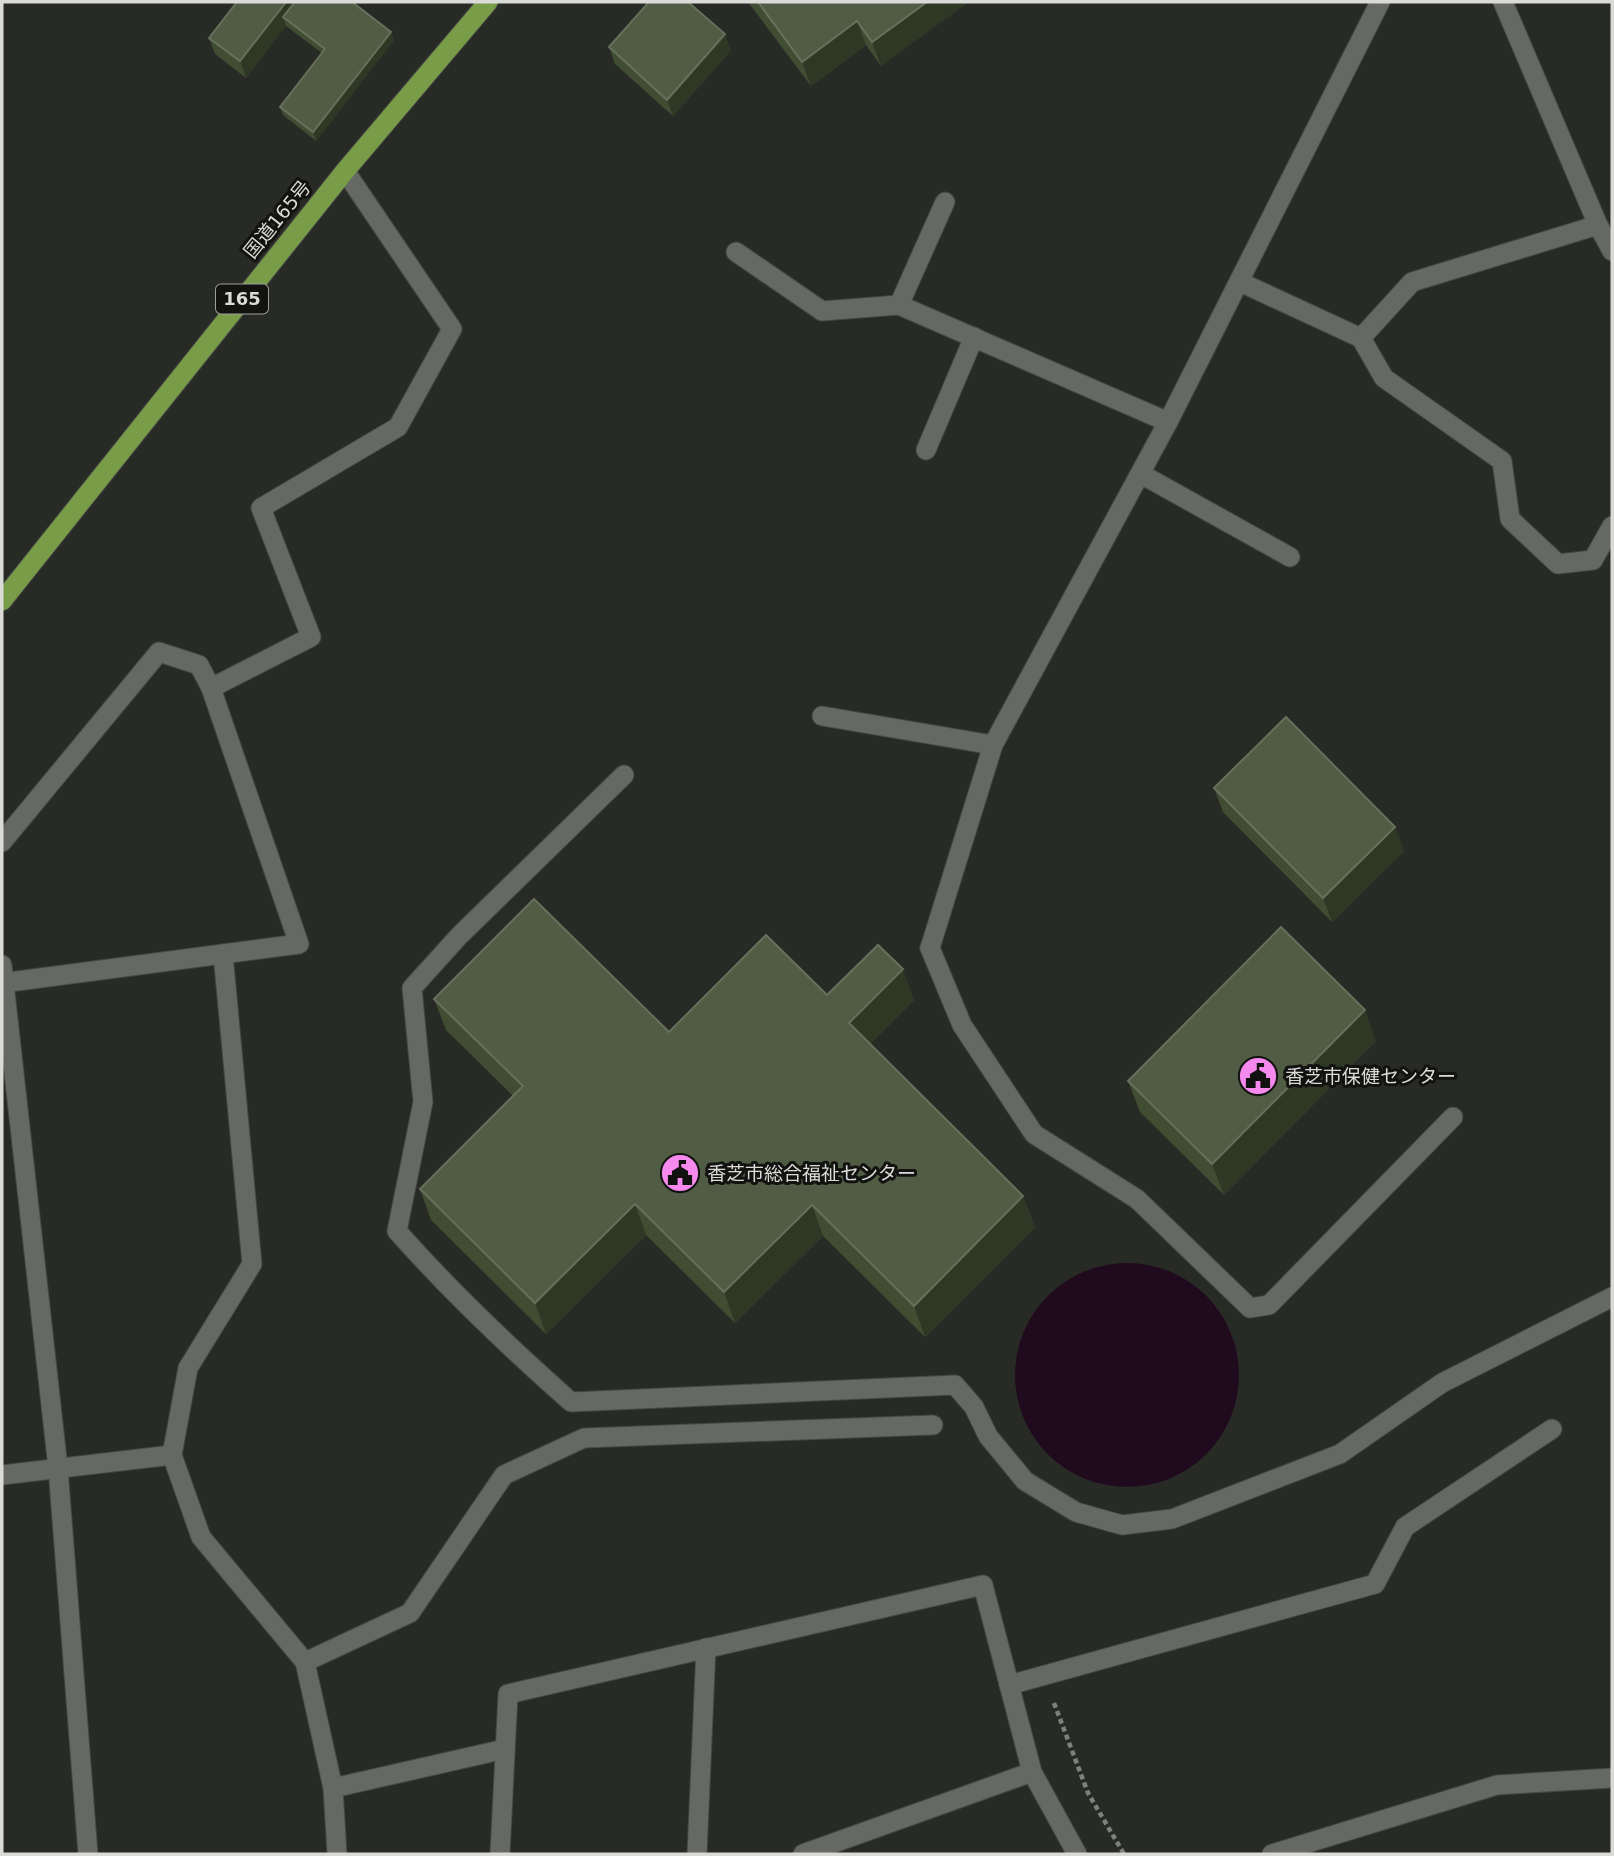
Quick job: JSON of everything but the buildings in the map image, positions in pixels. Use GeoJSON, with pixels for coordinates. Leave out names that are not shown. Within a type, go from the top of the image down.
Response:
{"type":"FeatureCollection","features":[{"type":"Feature","properties":{"kind":"highway","name":"国道165号"},"geometry":{"type":"LineString","coordinates":[[2,601],[345,171],[488,2]]}},
{"type":"Feature","properties":{"kind":"street"},"geometry":{"type":"LineString","coordinates":[[1380,2],[1168,422],[993,745],[930,948],[962,1025],[1034,1134],[1137,1199],[1250,1308],[1269,1305],[1452,1116]]}},
{"type":"Feature","properties":{"kind":"street"},"geometry":{"type":"LineString","coordinates":[[1503,2],[1598,225],[1612,251]]}},
{"type":"Feature","properties":{"kind":"street"},"geometry":{"type":"LineString","coordinates":[[211,688],[311,637],[261,508],[398,427],[452,329],[345,171]]}},
{"type":"Feature","properties":{"kind":"street"},"geometry":{"type":"LineString","coordinates":[[899,305],[944,202]]}},
{"type":"Feature","properties":{"kind":"street"},"geometry":{"type":"LineString","coordinates":[[1361,338],[1412,282],[1598,225]]}},
{"type":"Feature","properties":{"kind":"street"},"geometry":{"type":"LineString","coordinates":[[736,252],[822,311],[899,305],[1168,422]]}},
{"type":"Feature","properties":{"kind":"street"},"geometry":{"type":"LineString","coordinates":[[1240,282],[1361,338],[1384,378],[1502,461],[1510,519],[1558,564],[1593,560],[1612,526]]}},
{"type":"Feature","properties":{"kind":"street"},"geometry":{"type":"LineString","coordinates":[[926,450],[974,337]]}},
{"type":"Feature","properties":{"kind":"street"},"geometry":{"type":"LineString","coordinates":[[1140,474],[1290,557]]}},
{"type":"Feature","properties":{"kind":"street"},"geometry":{"type":"LineString","coordinates":[[2,842],[159,652],[199,665],[211,688],[299,944],[2,983]]}},
{"type":"Feature","properties":{"kind":"street"},"geometry":{"type":"LineString","coordinates":[[822,716],[993,745]]}},
{"type":"Feature","properties":{"kind":"street"},"geometry":{"type":"LineString","coordinates":[[624,775],[459,936],[412,988],[423,1102],[397,1231],[504,1343],[571,1402],[955,1385],[974,1407],[988,1436],[1025,1481],[1076,1512],[1122,1525],[1171,1519],[1340,1454],[1442,1382],[1612,1297]]}},
{"type":"Feature","properties":{"kind":"street"},"geometry":{"type":"LineString","coordinates":[[223,954],[252,1264],[188,1368],[172,1455],[201,1537],[305,1662],[333,1788],[337,1854]]}},
{"type":"Feature","properties":{"kind":"street"},"geometry":{"type":"LineString","coordinates":[[2,965],[58,1468],[88,1854]]}},
{"type":"Feature","properties":{"kind":"street"},"geometry":{"type":"LineString","coordinates":[[305,1662],[410,1613],[504,1475],[584,1438],[933,1425]]}},
{"type":"Feature","properties":{"kind":"street"},"geometry":{"type":"LineString","coordinates":[[1009,1685],[1375,1584],[1405,1527],[1552,1429]]}},
{"type":"Feature","properties":{"kind":"street"},"geometry":{"type":"LineString","coordinates":[[2,1475],[172,1455]]}},
{"type":"Feature","properties":{"kind":"street"},"geometry":{"type":"LineString","coordinates":[[500,1854],[508,1693],[983,1585],[1032,1772],[1077,1854]]}},
{"type":"Feature","properties":{"kind":"street"},"geometry":{"type":"LineString","coordinates":[[697,1854],[706,1648]]}},
{"type":"Feature","properties":{"kind":"street"},"geometry":{"type":"LineString","coordinates":[[333,1788],[505,1749]]}},
{"type":"Feature","properties":{"kind":"street"},"geometry":{"type":"LineString","coordinates":[[803,1854],[1032,1772]]}},
{"type":"Feature","properties":{"kind":"street"},"geometry":{"type":"LineString","coordinates":[[1272,1854],[1497,1784],[1612,1778]]}},
{"type":"Feature","properties":{"kind":"path"},"geometry":{"type":"LineString","coordinates":[[1045,1675],[1063,1732],[1088,1793],[1124,1854]]}},
{"type":"Feature","properties":{"kind":"shaded area"},"geometry":{"type":"Polygon","coordinates":[[[1138,1263],[1170,1271],[1207,1295],[1226,1322],[1235,1342],[1239,1375],[1235,1408],[1231,1418],[1207,1455],[1180,1474],[1160,1483],[1116,1487],[1084,1479],[1047,1455],[1028,1428],[1019,1408],[1015,1364],[1023,1332],[1047,1295],[1074,1276],[1094,1267],[1138,1263]]]}},
{"type":"Feature","properties":{"kind":"place","name":"香芝市保健センター"},"geometry":{"type":"Point","coordinates":[1258,1076]}},
{"type":"Feature","properties":{"kind":"place","name":"香芝市総合福祉センター"},"geometry":{"type":"Point","coordinates":[680,1173]}}]}
